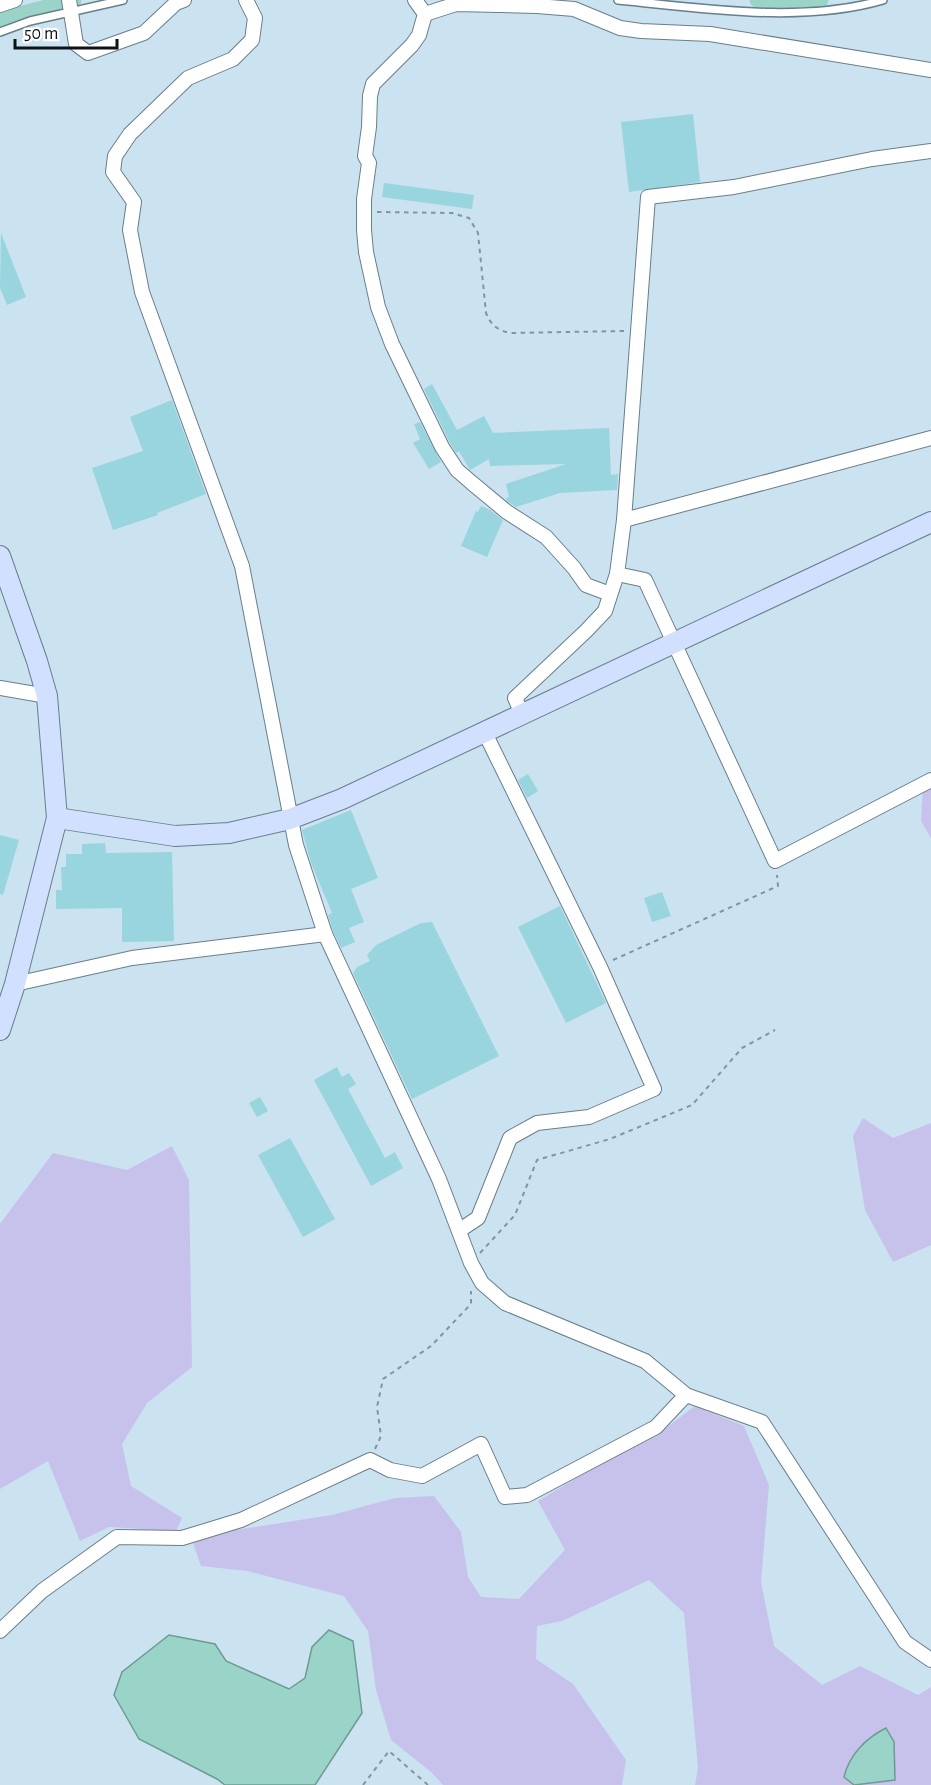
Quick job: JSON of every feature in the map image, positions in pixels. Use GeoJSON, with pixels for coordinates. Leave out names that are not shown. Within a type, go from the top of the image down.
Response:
{"type":"FeatureCollection","features":[{"type":"Feature","properties":{"kind":"street"},"geometry":{"type":"LineString","coordinates":[[0,5],[15,0]]}},
{"type":"Feature","properties":{"kind":"street"},"geometry":{"type":"LineString","coordinates":[[69,6],[75,44],[88,53],[144,33],[176,3],[184,0]]}},
{"type":"Feature","properties":{"kind":"street"},"geometry":{"type":"LineString","coordinates":[[246,0],[255,18],[252,40],[233,59],[188,78],[130,134],[115,156],[113,172],[134,202],[130,230],[142,292],[243,566],[290,819],[296,845],[325,934],[439,1179],[471,1263],[482,1282],[505,1303],[645,1360],[686,1395],[762,1422],[904,1642],[931,1660]]}},
{"type":"Feature","properties":{"kind":"street"},"geometry":{"type":"LineString","coordinates":[[415,0],[425,14]]}},
{"type":"Feature","properties":{"kind":"street"},"geometry":{"type":"LineString","coordinates":[[425,14],[456,4],[574,9],[620,28],[710,34],[931,70]]}},
{"type":"Feature","properties":{"kind":"street"},"geometry":{"type":"LineString","coordinates":[[425,14],[419,35],[373,84],[370,96],[365,156],[369,163],[364,199],[366,252],[383,323],[414,392],[451,461],[465,477],[498,505],[546,537],[586,585],[610,594]]}},
{"type":"Feature","properties":{"kind":"street"},"geometry":{"type":"LineString","coordinates":[[522,714],[515,698],[586,632],[604,611],[616,574],[624,520],[648,197],[734,187],[872,159],[931,151]]}},
{"type":"Feature","properties":{"kind":"street"},"geometry":{"type":"LineString","coordinates":[[624,520],[931,438]]}},
{"type":"Feature","properties":{"kind":"street"},"geometry":{"type":"LineString","coordinates":[[57,818],[175,836],[229,833],[290,819],[342,799],[931,522]]}},
{"type":"Feature","properties":{"kind":"street"},"geometry":{"type":"LineString","coordinates":[[0,556],[47,696],[57,818],[15,984],[0,1030]]}},
{"type":"Feature","properties":{"kind":"street"},"geometry":{"type":"LineString","coordinates":[[616,574],[645,580],[775,861],[931,780]]}},
{"type":"Feature","properties":{"kind":"street"},"geometry":{"type":"LineString","coordinates":[[0,688],[47,696]]}},
{"type":"Feature","properties":{"kind":"street"},"geometry":{"type":"LineString","coordinates":[[460,1230],[478,1218],[510,1138],[537,1123],[589,1117],[654,1089],[600,967],[484,731]]}},
{"type":"Feature","properties":{"kind":"street"},"geometry":{"type":"LineString","coordinates":[[15,984],[132,958],[325,934]]}},
{"type":"Feature","properties":{"kind":"street"},"geometry":{"type":"LineString","coordinates":[[0,1631],[42,1591],[117,1537],[182,1538],[241,1520],[370,1460],[390,1470],[422,1476],[481,1444],[505,1497],[527,1495],[656,1427],[686,1395]]}},
{"type":"Feature","properties":{"kind":"lane"},"geometry":{"type":"LineString","coordinates":[[0,32],[69,6],[123,0]]}},
{"type":"Feature","properties":{"kind":"lane"},"geometry":{"type":"LineString","coordinates":[[618,0],[717,10],[811,13],[857,8],[883,0]]}},
{"type":"Feature","properties":{"kind":"path"},"geometry":{"type":"LineString","coordinates":[[364,214],[386,211],[452,213],[469,218],[478,233],[486,313],[490,322],[501,331],[510,333],[618,329],[638,336]]}},
{"type":"Feature","properties":{"kind":"path"},"geometry":{"type":"LineString","coordinates":[[600,967],[778,886],[775,861]]}},
{"type":"Feature","properties":{"kind":"path"},"geometry":{"type":"LineString","coordinates":[[370,1460],[381,1437],[377,1407],[383,1379],[430,1346],[471,1304],[471,1263],[515,1215],[537,1160],[610,1139],[692,1105],[742,1048],[775,1030]]}},
{"type":"Feature","properties":{"kind":"path"},"geometry":{"type":"LineString","coordinates":[[363,1785],[389,1751],[428,1785]]}},
{"type":"Feature","properties":{"kind":"shaded area"},"geometry":{"type":"Polygon","coordinates":[[[931,784],[931,838],[921,821],[923,787],[931,784]]]}},
{"type":"Feature","properties":{"kind":"shaded area"},"geometry":{"type":"Polygon","coordinates":[[[863,1118],[893,1138],[931,1123],[931,1245],[893,1262],[865,1210],[853,1136],[863,1118]]]}},
{"type":"Feature","properties":{"kind":"shaded area"},"geometry":{"type":"Polygon","coordinates":[[[172,1146],[189,1180],[192,1367],[147,1403],[122,1444],[131,1486],[182,1518],[176,1531],[109,1527],[80,1541],[48,1461],[0,1489],[0,1224],[53,1153],[127,1170],[172,1146]]]}},
{"type":"Feature","properties":{"kind":"shaded area"},"geometry":{"type":"Polygon","coordinates":[[[695,1406],[744,1426],[769,1485],[761,1582],[774,1646],[822,1685],[860,1666],[918,1695],[931,1687],[931,1785],[695,1785],[698,1768],[684,1613],[649,1580],[562,1621],[537,1626],[536,1659],[573,1684],[626,1760],[622,1785],[443,1785],[431,1772],[391,1740],[376,1690],[368,1631],[344,1596],[247,1571],[201,1566],[191,1537],[332,1515],[395,1498],[434,1496],[461,1532],[468,1577],[481,1597],[519,1599],[565,1550],[538,1501],[595,1467],[658,1434],[695,1406]]]}},
{"type":"Feature","properties":{"kind":"shaded area"},"geometry":{"type":"Polygon","coordinates":[[[329,1630],[353,1641],[362,1713],[315,1785],[225,1785],[139,1739],[114,1695],[122,1672],[169,1635],[215,1644],[226,1661],[289,1689],[305,1678],[312,1647],[329,1630]]]}},
{"type":"Feature","properties":{"kind":"shaded area"},"geometry":{"type":"Polygon","coordinates":[[[886,1728],[894,1742],[895,1780],[854,1785],[844,1777],[850,1761],[865,1742],[886,1728]]]}},
{"type":"Feature","properties":{"kind":"building"},"geometry":{"type":"Polygon","coordinates":[[[693,114],[700,182],[629,192],[621,122],[693,114]]]}},
{"type":"Feature","properties":{"kind":"building"},"geometry":{"type":"Polygon","coordinates":[[[384,183],[474,195],[472,209],[382,197],[384,183]]]}},
{"type":"Feature","properties":{"kind":"building"},"geometry":{"type":"Polygon","coordinates":[[[1,233],[26,297],[7,305],[0,288],[1,233]]]}},
{"type":"Feature","properties":{"kind":"building"},"geometry":{"type":"Polygon","coordinates":[[[432,384],[457,430],[484,416],[493,433],[609,428],[611,475],[618,474],[617,490],[560,493],[516,507],[507,501],[506,498],[509,497],[506,484],[566,464],[490,466],[489,459],[470,470],[459,451],[456,453],[450,443],[424,389],[432,384]]]}},
{"type":"Feature","properties":{"kind":"building"},"geometry":{"type":"Polygon","coordinates":[[[172,400],[206,494],[157,513],[158,515],[113,530],[92,468],[143,451],[130,417],[172,400]]]}},
{"type":"Feature","properties":{"kind":"building"},"geometry":{"type":"Polygon","coordinates":[[[420,422],[441,462],[429,469],[413,443],[420,439],[414,424],[420,422]]]}},
{"type":"Feature","properties":{"kind":"building"},"geometry":{"type":"Polygon","coordinates":[[[481,506],[503,520],[487,557],[461,546],[476,511],[478,512],[481,506]]]}},
{"type":"Feature","properties":{"kind":"building"},"geometry":{"type":"Polygon","coordinates":[[[528,774],[538,791],[527,798],[518,780],[528,774]]]}},
{"type":"Feature","properties":{"kind":"building"},"geometry":{"type":"Polygon","coordinates":[[[351,810],[378,878],[351,889],[364,922],[349,928],[355,942],[341,948],[328,915],[332,913],[311,863],[302,830],[351,810]]]}},
{"type":"Feature","properties":{"kind":"building"},"geometry":{"type":"Polygon","coordinates":[[[0,835],[19,840],[3,895],[0,894],[0,835]]]}},
{"type":"Feature","properties":{"kind":"building"},"geometry":{"type":"Polygon","coordinates":[[[105,843],[106,853],[172,852],[174,941],[122,942],[122,908],[56,909],[56,890],[62,890],[61,867],[66,867],[66,854],[82,854],[82,844],[105,843]]]}},
{"type":"Feature","properties":{"kind":"building"},"geometry":{"type":"Polygon","coordinates":[[[662,892],[671,916],[652,922],[644,898],[662,892]]]}},
{"type":"Feature","properties":{"kind":"building"},"geometry":{"type":"Polygon","coordinates":[[[560,906],[606,1003],[566,1023],[518,927],[560,906]]]}},
{"type":"Feature","properties":{"kind":"building"},"geometry":{"type":"Polygon","coordinates":[[[432,922],[499,1056],[412,1099],[353,973],[357,967],[370,961],[367,955],[376,945],[421,923],[432,922]]]}},
{"type":"Feature","properties":{"kind":"building"},"geometry":{"type":"Polygon","coordinates":[[[337,1067],[342,1077],[349,1073],[356,1084],[348,1089],[385,1158],[395,1152],[403,1168],[371,1186],[314,1080],[337,1067]]]}},
{"type":"Feature","properties":{"kind":"building"},"geometry":{"type":"Polygon","coordinates":[[[260,1097],[268,1111],[257,1117],[249,1103],[260,1097]]]}},
{"type":"Feature","properties":{"kind":"building"},"geometry":{"type":"Polygon","coordinates":[[[290,1138],[335,1219],[303,1237],[258,1155],[290,1138]]]}},
{"type":"Feature","properties":{"kind":"waterway"},"geometry":{"type":"LineString","coordinates":[[0,22],[11,16],[74,0]]}},
{"type":"Feature","properties":{"kind":"waterway"},"geometry":{"type":"LineString","coordinates":[[757,0],[808,3],[821,0]]}}]}
